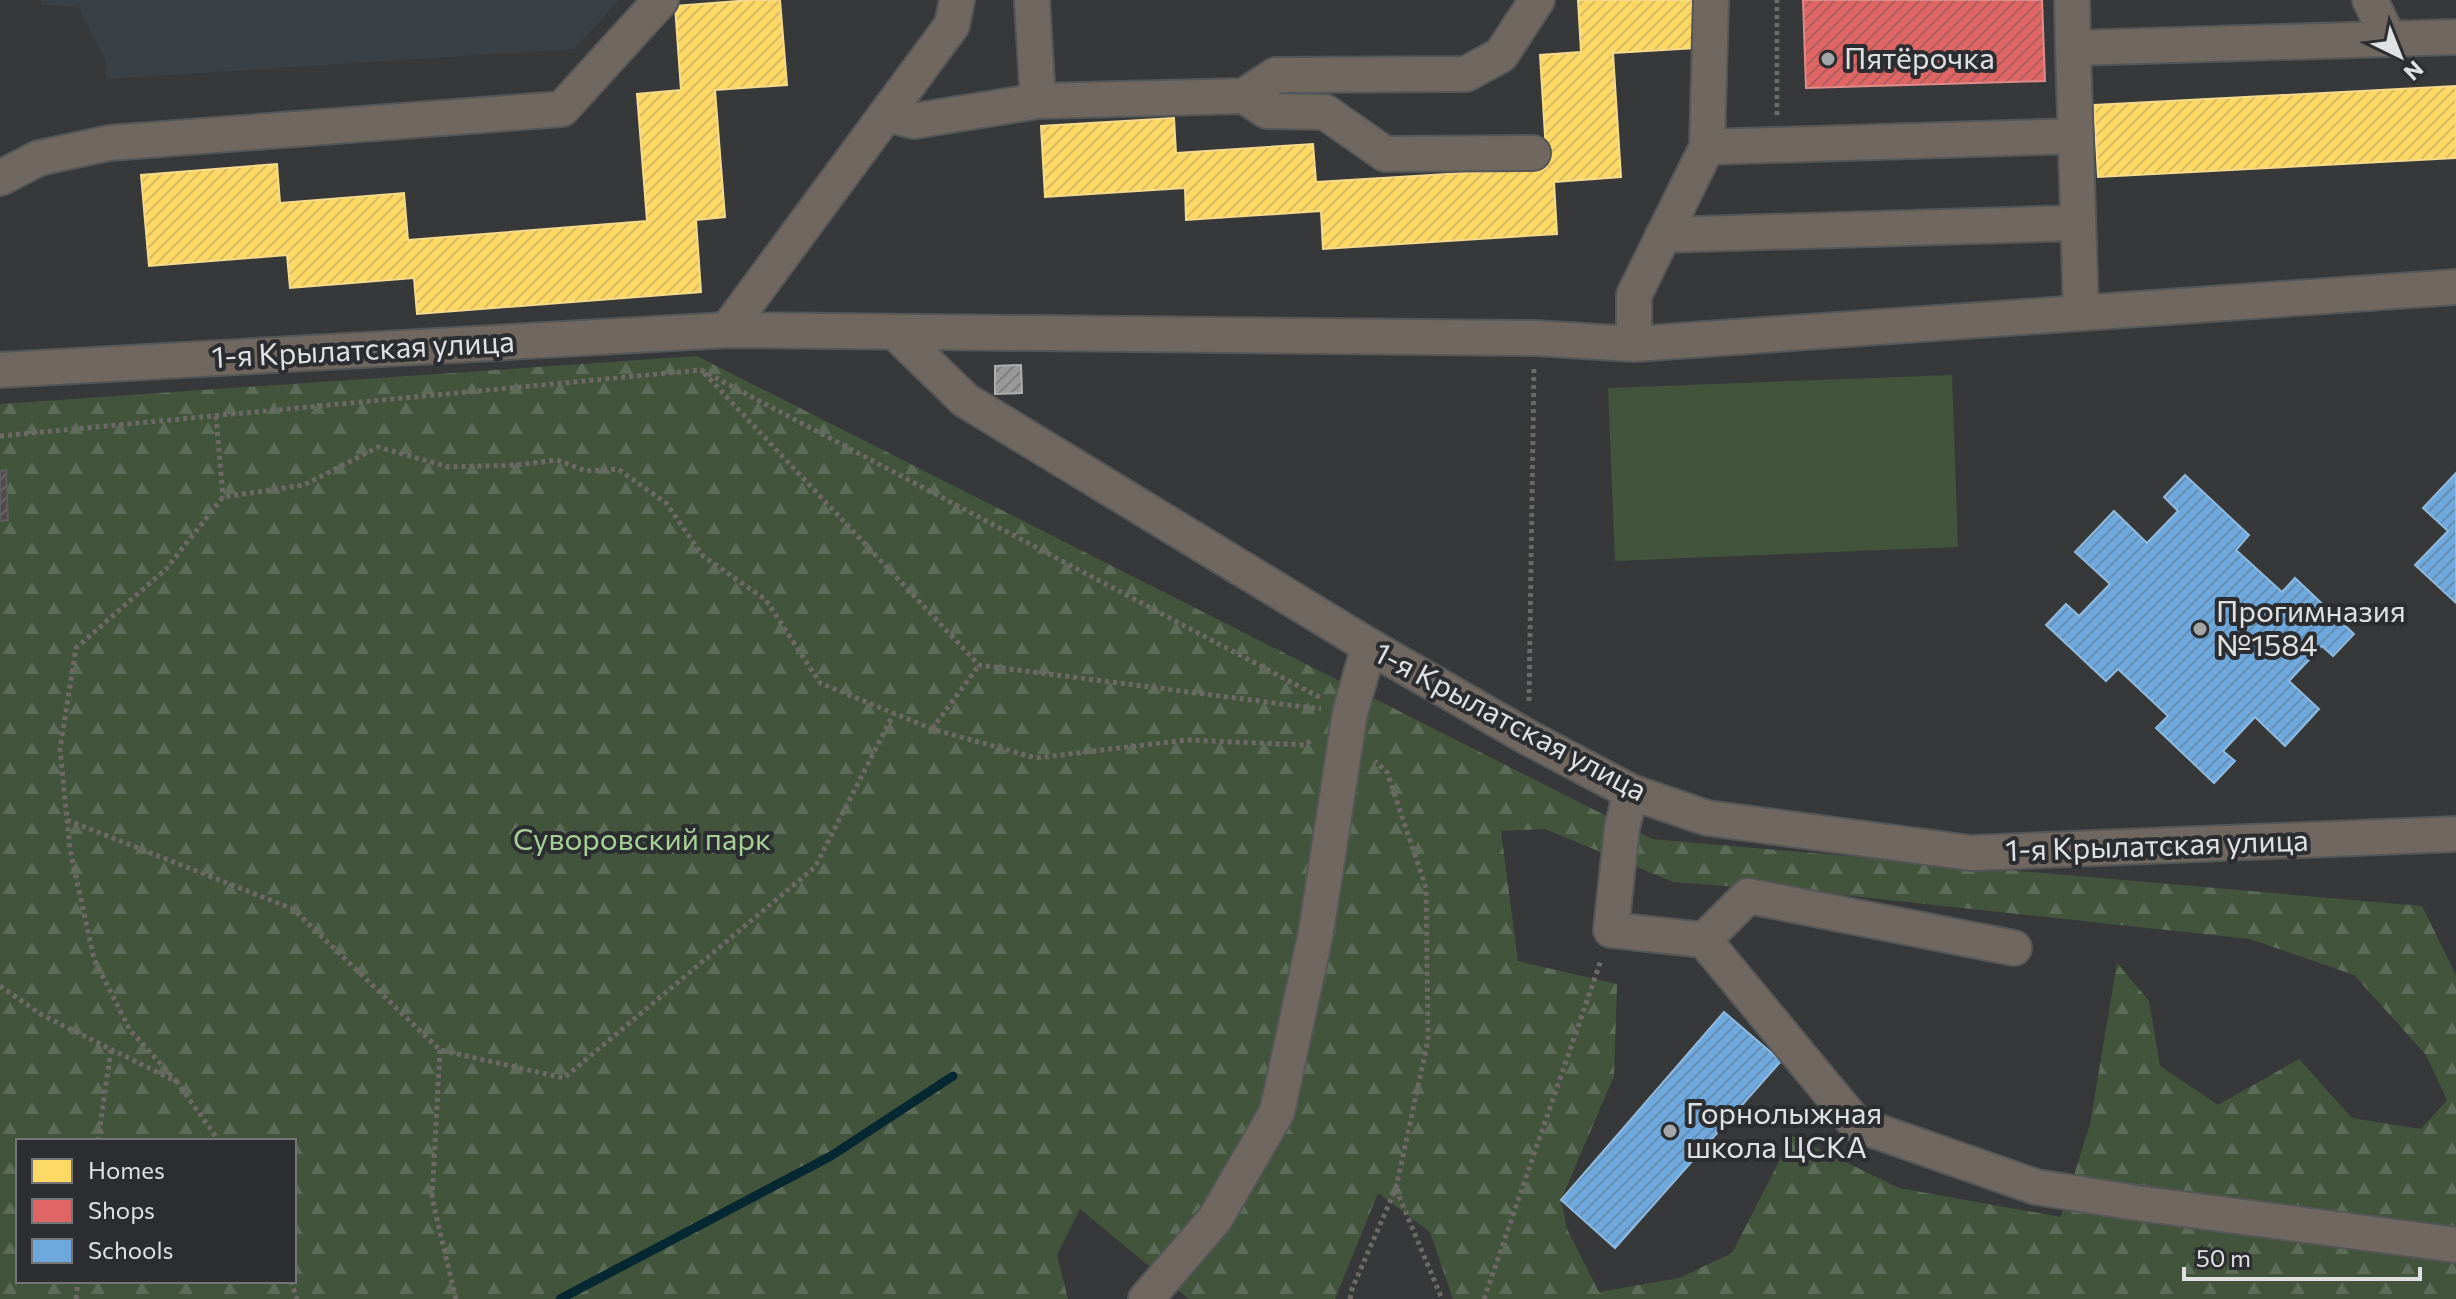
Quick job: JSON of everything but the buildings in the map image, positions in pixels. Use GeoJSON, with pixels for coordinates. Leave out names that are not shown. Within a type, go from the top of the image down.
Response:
{"type":"FeatureCollection","features":[{"type":"Feature","properties":{"kind":"street"},"geometry":{"type":"LineString","coordinates":[[0,178],[39,158],[109,143],[562,109],[661,0]]}},
{"type":"Feature","properties":{"kind":"street"},"geometry":{"type":"LineString","coordinates":[[727,330],[952,25],[957,0]]}},
{"type":"Feature","properties":{"kind":"street"},"geometry":{"type":"LineString","coordinates":[[1032,0],[1038,101]]}},
{"type":"Feature","properties":{"kind":"street"},"geometry":{"type":"LineString","coordinates":[[886,114],[914,121],[1038,101],[1244,96],[1276,75],[1466,74],[1501,55],[1537,0]]}},
{"type":"Feature","properties":{"kind":"street"},"geometry":{"type":"LineString","coordinates":[[1634,344],[1634,295],[1707,147],[1711,0]]}},
{"type":"Feature","properties":{"kind":"street"},"geometry":{"type":"LineString","coordinates":[[2072,0],[2081,313]]}},
{"type":"Feature","properties":{"kind":"street"},"geometry":{"type":"LineString","coordinates":[[2370,0],[2389,39]]}},
{"type":"Feature","properties":{"kind":"street"},"geometry":{"type":"LineString","coordinates":[[2073,48],[2456,37]]}},
{"type":"Feature","properties":{"kind":"street"},"geometry":{"type":"LineString","coordinates":[[1244,96],[1267,111],[1325,112],[1385,154],[1533,153]]}},
{"type":"Feature","properties":{"kind":"street"},"geometry":{"type":"LineString","coordinates":[[1707,147],[2076,136]]}},
{"type":"Feature","properties":{"kind":"street"},"geometry":{"type":"LineString","coordinates":[[1663,235],[2078,223]]}},
{"type":"Feature","properties":{"kind":"street","name":"1-я Крылатская улица"},"geometry":{"type":"LineString","coordinates":[[0,370],[727,330],[1534,338],[1634,344],[2456,287]]}},
{"type":"Feature","properties":{"kind":"street","name":"1-я Крылатская улица"},"geometry":{"type":"LineString","coordinates":[[895,332],[965,400],[1369,646],[1529,738],[1631,792],[1707,818],[1971,853],[2456,834]]}},
{"type":"Feature","properties":{"kind":"street"},"geometry":{"type":"LineString","coordinates":[[1146,1299],[1215,1219],[1277,1112],[1316,932],[1349,725],[1369,646]]}},
{"type":"Feature","properties":{"kind":"street"},"geometry":{"type":"LineString","coordinates":[[1631,792],[1622,828],[1611,930],[1704,940],[1856,1124],[2036,1187],[2456,1245]]}},
{"type":"Feature","properties":{"kind":"street"},"geometry":{"type":"LineString","coordinates":[[1704,940],[1748,896],[2014,948]]}},
{"type":"Feature","properties":{"kind":"path"},"geometry":{"type":"LineString","coordinates":[[1777,0],[1777,145]]}},
{"type":"Feature","properties":{"kind":"path"},"geometry":{"type":"LineString","coordinates":[[1529,738],[1534,338]]}},
{"type":"Feature","properties":{"kind":"path"},"geometry":{"type":"LineString","coordinates":[[701,370],[979,665],[1349,725]]}},
{"type":"Feature","properties":{"kind":"path"},"geometry":{"type":"LineString","coordinates":[[0,436],[701,370],[1349,725],[1387,772],[1426,888],[1428,1040],[1396,1188],[1350,1299]]}},
{"type":"Feature","properties":{"kind":"path"},"geometry":{"type":"LineString","coordinates":[[216,416],[223,497]]}},
{"type":"Feature","properties":{"kind":"path"},"geometry":{"type":"LineString","coordinates":[[218,1139],[177,1082],[130,1030],[94,959],[70,849],[60,749],[76,648],[166,569],[223,497],[304,485],[378,447],[449,467],[557,460],[586,471],[618,469],[666,503],[703,556],[766,600],[820,683],[932,729],[1036,758],[1186,740],[1305,745],[1349,725]]}},
{"type":"Feature","properties":{"kind":"path"},"geometry":{"type":"LineString","coordinates":[[932,729],[979,665]]}},
{"type":"Feature","properties":{"kind":"path"},"geometry":{"type":"LineString","coordinates":[[67,820],[293,909],[440,1050],[564,1078],[815,867],[894,713]]}},
{"type":"Feature","properties":{"kind":"path"},"geometry":{"type":"LineString","coordinates":[[1484,1299],[1611,930]]}},
{"type":"Feature","properties":{"kind":"path"},"geometry":{"type":"LineString","coordinates":[[0,986],[42,1015],[177,1082]]}},
{"type":"Feature","properties":{"kind":"path"},"geometry":{"type":"LineString","coordinates":[[98,1139],[111,1049]]}},
{"type":"Feature","properties":{"kind":"path"},"geometry":{"type":"LineString","coordinates":[[440,1050],[432,1198],[456,1299]]}},
{"type":"Feature","properties":{"kind":"path"},"geometry":{"type":"LineString","coordinates":[[1396,1188],[1442,1299]]}},
{"type":"Feature","properties":{"kind":"shaded area"},"geometry":{"type":"Polygon","coordinates":[[[42,0],[619,0],[574,49],[106,79],[105,60],[78,7],[42,5],[42,0]]]}},
{"type":"Feature","properties":{"kind":"green space","name":"Суворовский парк"},"geometry":{"type":"Polygon","coordinates":[[[697,356],[1652,839],[2422,906],[2456,975],[2456,1299],[1453,1299],[1430,1232],[1378,1193],[1335,1299],[1189,1299],[1080,1209],[1057,1255],[1068,1299],[0,1299],[0,404],[697,356]],[[1545,829],[1501,831],[1518,961],[1617,984],[1614,1076],[1561,1200],[1567,1229],[1599,1292],[1679,1278],[1732,1253],[1792,1136],[1899,1188],[2061,1217],[2090,1124],[2117,963],[2149,1001],[2160,1066],[2218,1105],[2299,1059],[2352,1118],[2421,1129],[2447,1100],[2426,1055],[2354,975],[2250,939],[1842,895],[1673,882],[1545,829]]]}},
{"type":"Feature","properties":{"kind":"green space"},"geometry":{"type":"Polygon","coordinates":[[[1952,375],[1958,547],[1615,561],[1608,388],[1952,375]]]}},
{"type":"Feature","properties":{"kind":"waterway"},"geometry":{"type":"LineString","coordinates":[[560,1299],[831,1156],[953,1076]]}},
{"type":"Feature","properties":{"kind":"place","name":"Пятёрочка"},"geometry":{"type":"Point","coordinates":[1828,59]}},
{"type":"Feature","properties":{"kind":"place","name":"Прогимназия №1584"},"geometry":{"type":"Point","coordinates":[2200,629]}},
{"type":"Feature","properties":{"kind":"place","name":"Горнолыжная школа ЦСКА"},"geometry":{"type":"Point","coordinates":[1670,1131]}}]}
